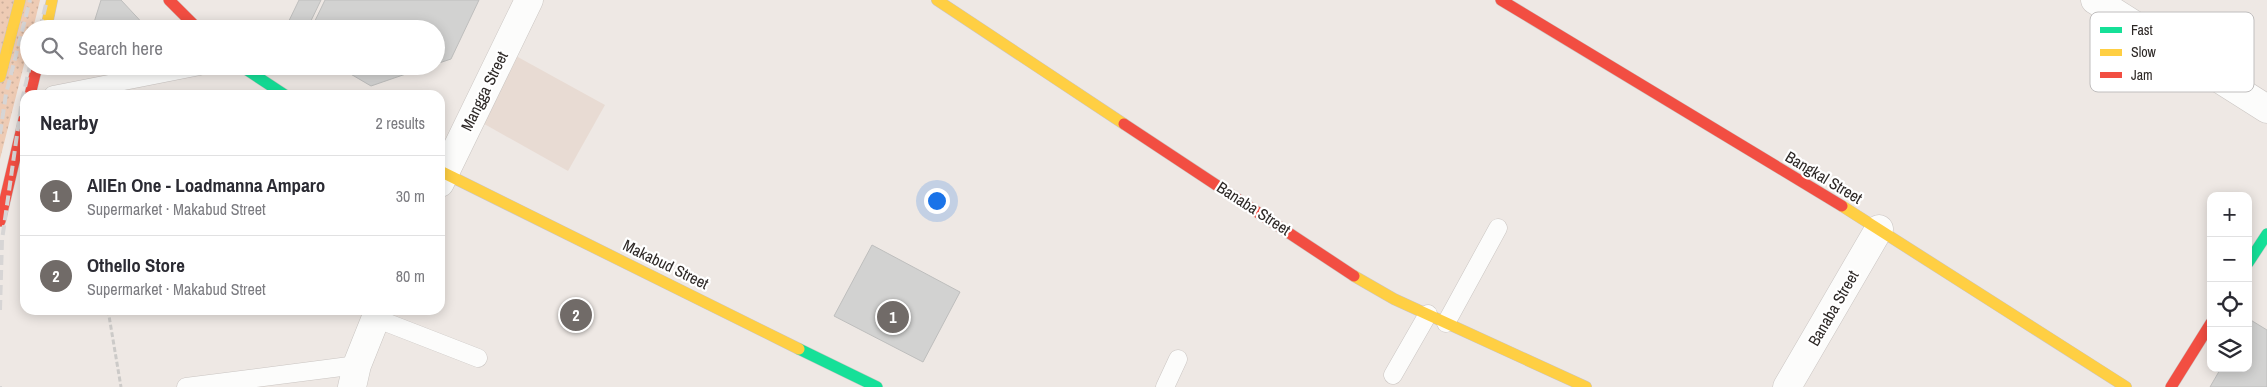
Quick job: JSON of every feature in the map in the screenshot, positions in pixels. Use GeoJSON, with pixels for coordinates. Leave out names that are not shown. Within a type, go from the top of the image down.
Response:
{"type":"FeatureCollection","features":[{"type":"Feature","properties":{"kind":"street"},"geometry":{"type":"LineString","coordinates":[[0,77],[20,0]]}},
{"type":"Feature","properties":{"kind":"street"},"geometry":{"type":"LineString","coordinates":[[48,20],[52,0]]}},
{"type":"Feature","properties":{"kind":"street"},"geometry":{"type":"LineString","coordinates":[[169,0],[189,20]]}},
{"type":"Feature","properties":{"kind":"street","name":"Mangga Street"},"geometry":{"type":"LineString","coordinates":[[445,170],[529,0]]}},
{"type":"Feature","properties":{"kind":"street","name":"Banaba Street"},"geometry":{"type":"LineString","coordinates":[[937,0],[1348,272],[1394,298],[1586,387]]}},
{"type":"Feature","properties":{"kind":"street","name":"Bangkal Street"},"geometry":{"type":"LineString","coordinates":[[1503,0],[1879,230],[2126,387]]}},
{"type":"Feature","properties":{"kind":"street"},"geometry":{"type":"LineString","coordinates":[[2095,0],[2114,12]]}},
{"type":"Feature","properties":{"kind":"street"},"geometry":{"type":"LineString","coordinates":[[31,90],[35,75]]}},
{"type":"Feature","properties":{"kind":"street"},"geometry":{"type":"LineString","coordinates":[[255,75],[277,90]]}},
{"type":"Feature","properties":{"kind":"street"},"geometry":{"type":"LineString","coordinates":[[2240,92],[2267,109]]}},
{"type":"Feature","properties":{"kind":"street"},"geometry":{"type":"LineString","coordinates":[[0,221],[20,136]]}},
{"type":"Feature","properties":{"kind":"street","name":"Makabud Street"},"geometry":{"type":"LineString","coordinates":[[445,177],[877,387]]}},
{"type":"Feature","properties":{"kind":"street","name":"Banaba Street"},"geometry":{"type":"LineString","coordinates":[[1787,387],[1879,230]]}},
{"type":"Feature","properties":{"kind":"street"},"geometry":{"type":"LineString","coordinates":[[2252,258],[2267,234]]}},
{"type":"Feature","properties":{"kind":"street"},"geometry":{"type":"LineString","coordinates":[[354,376],[377,315]]}},
{"type":"Feature","properties":{"kind":"street"},"geometry":{"type":"LineString","coordinates":[[2171,387],[2208,327]]}},
{"type":"Feature","properties":{"kind":"lane"},"geometry":{"type":"LineString","coordinates":[[78,90],[154,75]]}},
{"type":"Feature","properties":{"kind":"lane"},"geometry":{"type":"LineString","coordinates":[[1446,322],[1498,228]]}},
{"type":"Feature","properties":{"kind":"lane"},"geometry":{"type":"LineString","coordinates":[[1393,375],[1428,314]]}},
{"type":"Feature","properties":{"kind":"lane"},"geometry":{"type":"LineString","coordinates":[[379,315],[478,358]]}},
{"type":"Feature","properties":{"kind":"lane"},"geometry":{"type":"LineString","coordinates":[[1165,387],[1178,359]]}},
{"type":"Feature","properties":{"kind":"lane"},"geometry":{"type":"LineString","coordinates":[[186,387],[354,376]]}},
{"type":"Feature","properties":{"kind":"path"},"geometry":{"type":"LineString","coordinates":[[109,315],[121,387]]}},
{"type":"Feature","properties":{"kind":"shaded area"},"geometry":{"type":"Polygon","coordinates":[[[0,0],[40,0],[35,20],[20,20],[21,75],[0,159],[0,0]]]}},
{"type":"Feature","properties":{"kind":"shaded area"},"geometry":{"type":"Polygon","coordinates":[[[516,56],[605,105],[568,171],[479,121],[516,56]]]}},
{"type":"Feature","properties":{"kind":"building"},"geometry":{"type":"Polygon","coordinates":[[[101,0],[121,0],[140,20],[95,20],[101,0]]]}},
{"type":"Feature","properties":{"kind":"building"},"geometry":{"type":"Polygon","coordinates":[[[299,0],[321,0],[311,20],[289,20],[299,0]]]}},
{"type":"Feature","properties":{"kind":"building"},"geometry":{"type":"Polygon","coordinates":[[[325,0],[479,0],[451,59],[445,61],[445,20],[315,20],[325,0]]]}},
{"type":"Feature","properties":{"kind":"building"},"geometry":{"type":"Polygon","coordinates":[[[352,75],[403,75],[371,86],[352,75]]]}},
{"type":"Feature","properties":{"kind":"building"},"geometry":{"type":"Polygon","coordinates":[[[872,245],[960,292],[923,362],[834,316],[872,245]]]}},
{"type":"Feature","properties":{"kind":"building"},"geometry":{"type":"Polygon","coordinates":[[[2252,321],[2267,330],[2267,387],[2210,387],[2219,372],[2252,372],[2252,321]]]}},
{"type":"Feature","properties":{"kind":"railway"},"geometry":{"type":"LineString","coordinates":[[25,20],[30,0]]}},
{"type":"Feature","properties":{"kind":"railway"},"geometry":{"type":"LineString","coordinates":[[42,20],[47,0]]}},
{"type":"Feature","properties":{"kind":"railway"},"geometry":{"type":"LineString","coordinates":[[0,134],[6,94],[20,39]]}},
{"type":"Feature","properties":{"kind":"railway"},"geometry":{"type":"LineString","coordinates":[[24,90],[28,75]]}},
{"type":"Feature","properties":{"kind":"railway"},"geometry":{"type":"LineString","coordinates":[[0,310],[2,240],[20,114]]}},
{"type":"Feature","properties":{"kind":"traffic: fast"},"geometry":{"type":"LineString","coordinates":[[255,75],[277,90]]}},
{"type":"Feature","properties":{"kind":"traffic: fast"},"geometry":{"type":"LineString","coordinates":[[2252,257],[2267,234]]}},
{"type":"Feature","properties":{"kind":"traffic: fast"},"geometry":{"type":"LineString","coordinates":[[799,349],[877,387]]}},
{"type":"Feature","properties":{"kind":"traffic: slow"},"geometry":{"type":"LineString","coordinates":[[0,77],[20,0]]}},
{"type":"Feature","properties":{"kind":"traffic: slow"},"geometry":{"type":"LineString","coordinates":[[48,20],[52,0]]}},
{"type":"Feature","properties":{"kind":"traffic: slow"},"geometry":{"type":"LineString","coordinates":[[937,0],[1124,124]]}},
{"type":"Feature","properties":{"kind":"traffic: slow"},"geometry":{"type":"LineString","coordinates":[[445,173],[799,349]]}},
{"type":"Feature","properties":{"kind":"traffic: slow"},"geometry":{"type":"LineString","coordinates":[[1842,206],[2126,387]]}},
{"type":"Feature","properties":{"kind":"traffic: slow"},"geometry":{"type":"LineString","coordinates":[[1354,276],[1394,299],[1586,387]]}},
{"type":"Feature","properties":{"kind":"traffic: jam"},"geometry":{"type":"LineString","coordinates":[[169,0],[189,20]]}},
{"type":"Feature","properties":{"kind":"traffic: jam"},"geometry":{"type":"LineString","coordinates":[[1501,0],[1842,206]]}},
{"type":"Feature","properties":{"kind":"traffic: jam"},"geometry":{"type":"LineString","coordinates":[[31,90],[35,75]]}},
{"type":"Feature","properties":{"kind":"traffic: jam"},"geometry":{"type":"LineString","coordinates":[[1124,124],[1354,276]]}},
{"type":"Feature","properties":{"kind":"traffic: jam"},"geometry":{"type":"LineString","coordinates":[[0,221],[20,136]]}},
{"type":"Feature","properties":{"kind":"traffic: jam"},"geometry":{"type":"LineString","coordinates":[[2171,387],[2208,327]]}},
{"type":"Feature","properties":{"kind":"place","name":"Othello Store"},"geometry":{"type":"Point","coordinates":[576,315]}},
{"type":"Feature","properties":{"kind":"place","name":"AllEn One - Loadmanna Amparo"},"geometry":{"type":"Point","coordinates":[893,317]}}]}
